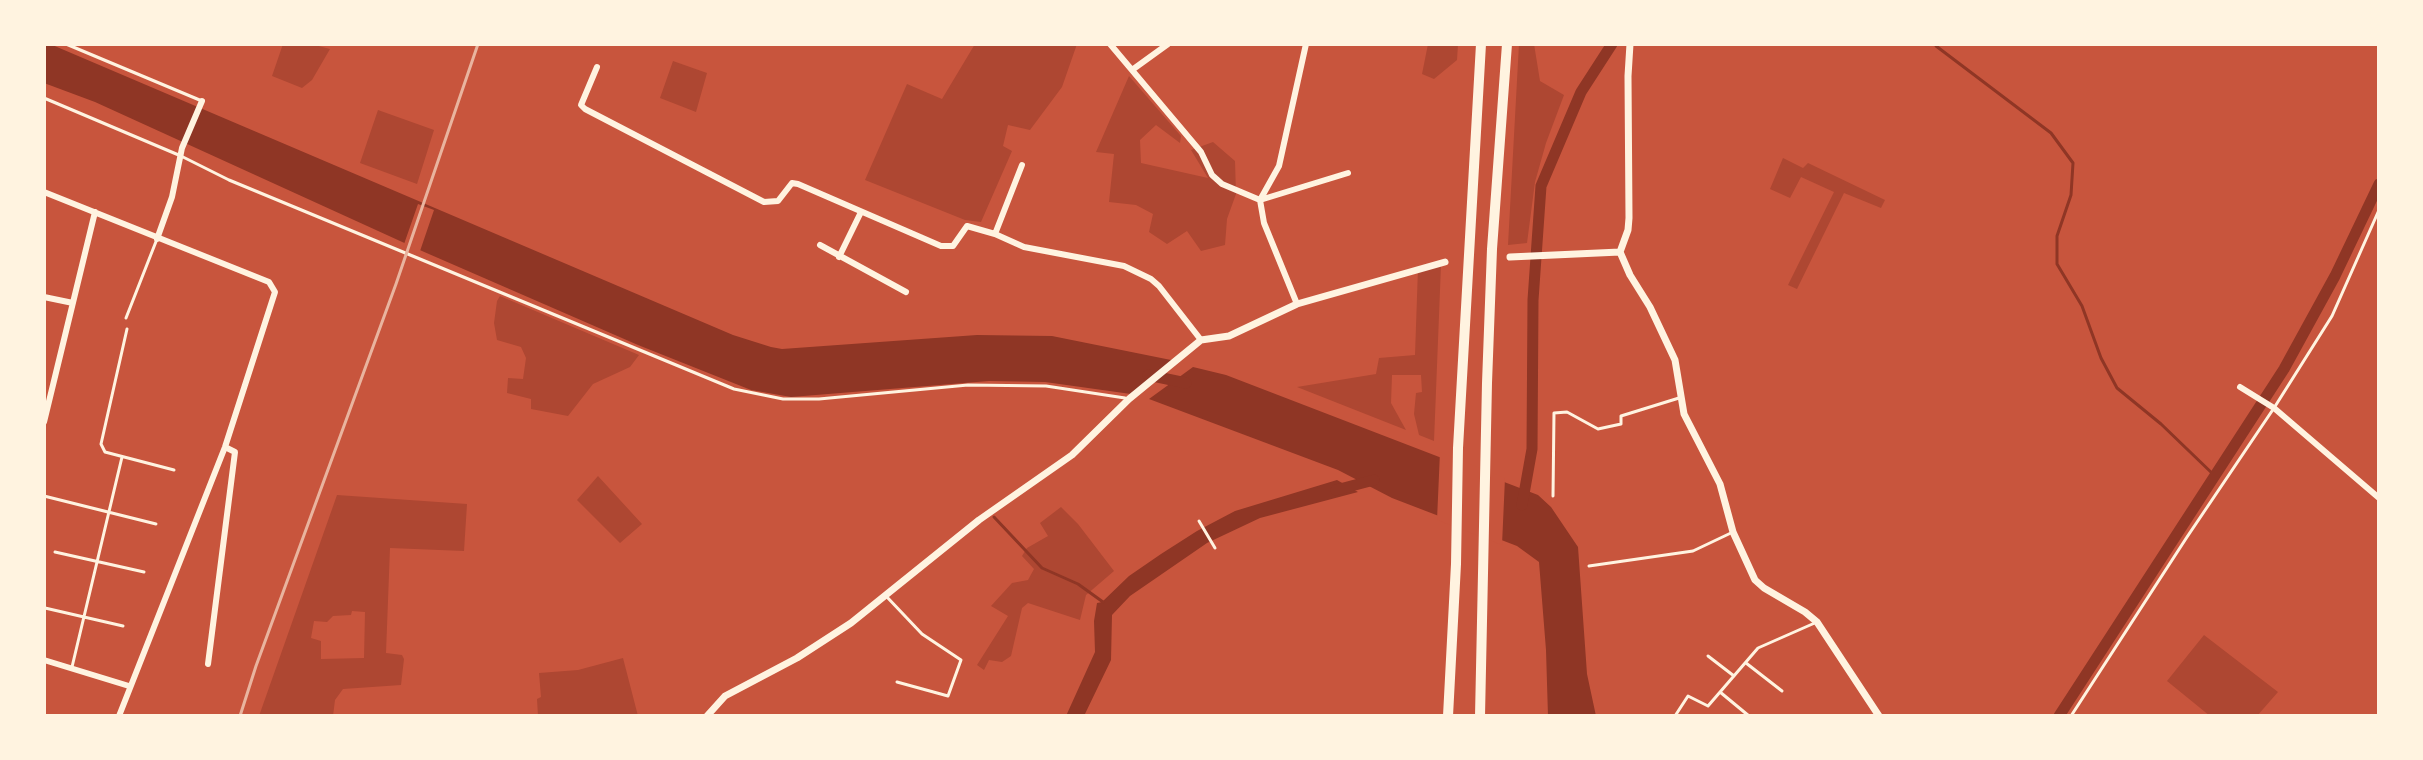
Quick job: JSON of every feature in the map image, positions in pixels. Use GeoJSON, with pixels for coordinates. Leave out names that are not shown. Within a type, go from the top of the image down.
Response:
{"type":"FeatureCollection","features":[{"type":"Feature","properties":{"kind":"highway"},"geometry":{"type":"LineString","coordinates":[[1448,716],[1458,448],[1481,44]]}},
{"type":"Feature","properties":{"kind":"highway"},"geometry":{"type":"LineString","coordinates":[[1480,716],[1492,249],[1507,44]]}},
{"type":"Feature","properties":{"kind":"street"},"geometry":{"type":"LineString","coordinates":[[1110,44],[1201,152],[1212,175],[1222,184],[1260,200],[1348,173]]}},
{"type":"Feature","properties":{"kind":"street"},"geometry":{"type":"LineString","coordinates":[[1132,70],[1168,44]]}},
{"type":"Feature","properties":{"kind":"street"},"geometry":{"type":"LineString","coordinates":[[1297,304],[1264,223],[1260,200],[1279,166],[1306,44]]}},
{"type":"Feature","properties":{"kind":"street"},"geometry":{"type":"LineString","coordinates":[[1630,44],[1629,218],[1620,252],[1675,360],[1689,424],[1720,484],[1733,532],[1755,580],[1817,622],[1879,716]]}},
{"type":"Feature","properties":{"kind":"street"},"geometry":{"type":"LineString","coordinates":[[597,67],[581,105],[585,109],[764,202],[778,201],[792,183],[798,184],[948,248],[953,246],[967,226],[1024,247],[1124,266],[1151,279],[1201,340]]}},
{"type":"Feature","properties":{"kind":"street"},"geometry":{"type":"LineString","coordinates":[[157,239],[172,197],[182,152],[202,103]]}},
{"type":"Feature","properties":{"kind":"street"},"geometry":{"type":"LineString","coordinates":[[995,234],[1022,165]]}},
{"type":"Feature","properties":{"kind":"street"},"geometry":{"type":"LineString","coordinates":[[44,192],[269,282],[275,292],[225,447],[119,716]]}},
{"type":"Feature","properties":{"kind":"street"},"geometry":{"type":"LineString","coordinates":[[44,422],[47,389],[73,303],[95,212]]}},
{"type":"Feature","properties":{"kind":"street"},"geometry":{"type":"LineString","coordinates":[[839,257],[861,212]]}},
{"type":"Feature","properties":{"kind":"street"},"geometry":{"type":"LineString","coordinates":[[820,245],[906,292]]}},
{"type":"Feature","properties":{"kind":"street"},"geometry":{"type":"LineString","coordinates":[[1510,257],[1620,252]]}},
{"type":"Feature","properties":{"kind":"street"},"geometry":{"type":"LineString","coordinates":[[706,715],[725,696],[797,658],[851,623],[979,520],[1072,455],[1132,397],[1201,340],[1229,336],[1297,304],[1445,262]]}},
{"type":"Feature","properties":{"kind":"street"},"geometry":{"type":"LineString","coordinates":[[44,297],[73,303]]}},
{"type":"Feature","properties":{"kind":"street"},"geometry":{"type":"LineString","coordinates":[[2242,388],[2274,408],[2379,498]]}},
{"type":"Feature","properties":{"kind":"street"},"geometry":{"type":"LineString","coordinates":[[208,664],[235,452],[225,447]]}},
{"type":"Feature","properties":{"kind":"street"},"geometry":{"type":"LineString","coordinates":[[44,660],[129,686]]}},
{"type":"Feature","properties":{"kind":"lane"},"geometry":{"type":"LineString","coordinates":[[66,44],[202,103]]}},
{"type":"Feature","properties":{"kind":"lane"},"geometry":{"type":"LineString","coordinates":[[44,98],[182,152],[229,180],[734,389],[783,399],[819,399],[968,385],[1046,386],[1132,397]]}},
{"type":"Feature","properties":{"kind":"lane"},"geometry":{"type":"LineString","coordinates":[[2071,716],[2332,316],[2379,210]]}},
{"type":"Feature","properties":{"kind":"lane"},"geometry":{"type":"LineString","coordinates":[[126,318],[157,239]]}},
{"type":"Feature","properties":{"kind":"lane"},"geometry":{"type":"LineString","coordinates":[[127,329],[101,444],[105,452],[174,470]]}},
{"type":"Feature","properties":{"kind":"lane"},"geometry":{"type":"LineString","coordinates":[[1553,496],[1554,413],[1567,412],[1598,429],[1621,424],[1621,416],[1681,398]]}},
{"type":"Feature","properties":{"kind":"lane"},"geometry":{"type":"LineString","coordinates":[[72,667],[122,457]]}},
{"type":"Feature","properties":{"kind":"lane"},"geometry":{"type":"LineString","coordinates":[[44,496],[156,524]]}},
{"type":"Feature","properties":{"kind":"lane"},"geometry":{"type":"LineString","coordinates":[[1199,521],[1215,548]]}},
{"type":"Feature","properties":{"kind":"lane"},"geometry":{"type":"LineString","coordinates":[[1589,566],[1693,551],[1733,532]]}},
{"type":"Feature","properties":{"kind":"lane"},"geometry":{"type":"LineString","coordinates":[[55,552],[144,572]]}},
{"type":"Feature","properties":{"kind":"lane"},"geometry":{"type":"LineString","coordinates":[[886,596],[922,634],[961,660],[948,696],[897,682]]}},
{"type":"Feature","properties":{"kind":"lane"},"geometry":{"type":"LineString","coordinates":[[45,608],[123,626]]}},
{"type":"Feature","properties":{"kind":"lane"},"geometry":{"type":"LineString","coordinates":[[1675,716],[1688,696],[1708,706],[1758,648],[1817,622]]}},
{"type":"Feature","properties":{"kind":"lane"},"geometry":{"type":"LineString","coordinates":[[1708,656],[1734,676]]}},
{"type":"Feature","properties":{"kind":"lane"},"geometry":{"type":"LineString","coordinates":[[1746,663],[1782,691]]}},
{"type":"Feature","properties":{"kind":"lane"},"geometry":{"type":"LineString","coordinates":[[1720,692],[1749,716]]}},
{"type":"Feature","properties":{"kind":"shaded area"},"geometry":{"type":"Polygon","coordinates":[[[44,44],[733,335],[771,347],[782,349],[977,335],[1052,336],[1176,361],[1131,394],[1045,382],[989,381],[791,397],[751,390],[638,345],[422,251],[95,102],[44,83],[44,44]]]}},
{"type":"Feature","properties":{"kind":"shaded area"},"geometry":{"type":"Polygon","coordinates":[[[283,44],[311,44],[330,49],[312,80],[302,88],[272,76],[283,44]]]}},
{"type":"Feature","properties":{"kind":"shaded area"},"geometry":{"type":"Polygon","coordinates":[[[975,44],[1077,44],[1062,87],[1030,130],[1008,125],[1003,146],[1012,151],[981,222],[965,220],[865,180],[907,84],[942,99],[975,44]]]}},
{"type":"Feature","properties":{"kind":"shaded area"},"geometry":{"type":"Polygon","coordinates":[[[1428,44],[1458,44],[1457,60],[1434,79],[1422,74],[1428,44]]]}},
{"type":"Feature","properties":{"kind":"shaded area"},"geometry":{"type":"Polygon","coordinates":[[[1519,44],[1534,44],[1540,81],[1564,95],[1535,182],[1527,243],[1508,245],[1519,44]]]}},
{"type":"Feature","properties":{"kind":"shaded area"},"geometry":{"type":"Polygon","coordinates":[[[673,61],[707,73],[696,112],[660,98],[673,61]]]}},
{"type":"Feature","properties":{"kind":"shaded area"},"geometry":{"type":"Polygon","coordinates":[[[1129,76],[1181,136],[1180,143],[1156,125],[1140,140],[1141,163],[1208,178],[1191,150],[1213,142],[1235,161],[1236,194],[1227,219],[1225,245],[1201,251],[1187,231],[1167,244],[1149,232],[1153,214],[1136,205],[1109,202],[1114,154],[1096,152],[1129,76]]]}},
{"type":"Feature","properties":{"kind":"shaded area"},"geometry":{"type":"Polygon","coordinates":[[[378,110],[434,130],[417,184],[360,163],[378,110]]]}},
{"type":"Feature","properties":{"kind":"shaded area"},"geometry":{"type":"Polygon","coordinates":[[[1783,158],[1803,168],[1808,163],[1885,200],[1881,208],[1844,193],[1797,289],[1788,285],[1834,192],[1801,177],[1790,198],[1770,189],[1783,158]]]}},
{"type":"Feature","properties":{"kind":"shaded area"},"geometry":{"type":"Polygon","coordinates":[[[1441,265],[1434,441],[1419,435],[1414,414],[1416,393],[1422,392],[1421,375],[1392,375],[1391,403],[1406,430],[1297,387],[1376,374],[1379,358],[1415,355],[1418,268],[1441,265]]]}},
{"type":"Feature","properties":{"kind":"shaded area"},"geometry":{"type":"Polygon","coordinates":[[[500,296],[639,355],[630,367],[593,384],[568,416],[531,409],[531,399],[507,393],[508,378],[523,379],[526,358],[521,347],[497,340],[494,323],[500,296]]]}},
{"type":"Feature","properties":{"kind":"shaded area"},"geometry":{"type":"Polygon","coordinates":[[[1193,367],[1226,375],[1538,495],[1551,507],[1578,547],[1587,674],[1596,716],[1548,716],[1539,562],[1517,546],[1392,498],[1338,470],[1149,399],[1193,367]]]}},
{"type":"Feature","properties":{"kind":"shaded area"},"geometry":{"type":"Polygon","coordinates":[[[598,476],[642,524],[620,543],[577,500],[598,476]]]}},
{"type":"Feature","properties":{"kind":"shaded area"},"geometry":{"type":"Polygon","coordinates":[[[1337,480],[1358,492],[1260,518],[1207,543],[1130,596],[1112,615],[1111,660],[1084,716],[1066,716],[1095,652],[1097,603],[1161,554],[1235,511],[1337,480]]]}},
{"type":"Feature","properties":{"kind":"shaded area"},"geometry":{"type":"Polygon","coordinates":[[[337,495],[467,504],[464,551],[390,548],[386,653],[402,655],[404,659],[401,685],[343,689],[335,700],[333,716],[259,716],[337,495]],[[352,611],[351,615],[333,616],[327,622],[314,621],[311,638],[321,641],[321,659],[364,658],[365,612],[352,611]]]}},
{"type":"Feature","properties":{"kind":"shaded area"},"geometry":{"type":"Polygon","coordinates":[[[1061,507],[1114,571],[1086,595],[1080,620],[1028,603],[1022,608],[1011,656],[1002,662],[989,660],[984,670],[977,665],[1008,616],[991,606],[1012,583],[1028,580],[1034,569],[1022,556],[1027,548],[1048,536],[1040,523],[1061,507]]]}},
{"type":"Feature","properties":{"kind":"shaded area"},"geometry":{"type":"Polygon","coordinates":[[[2204,635],[2278,692],[2257,716],[2210,716],[2167,681],[2204,635]]]}},
{"type":"Feature","properties":{"kind":"shaded area"},"geometry":{"type":"Polygon","coordinates":[[[623,658],[638,716],[538,716],[537,699],[541,697],[539,673],[578,670],[623,658]]]}},
{"type":"Feature","properties":{"kind":"pier"},"geometry":{"type":"Polygon","coordinates":[[[418,204],[434,210],[419,254],[403,247],[418,204]]]}},
{"type":"Feature","properties":{"kind":"pier"},"geometry":{"type":"Polygon","coordinates":[[[1440,452],[1505,478],[1502,545],[1437,520],[1440,452]]]}},
{"type":"Feature","properties":{"kind":"waterway"},"geometry":{"type":"LineString","coordinates":[[1522,505],[1532,449],[1533,300],[1541,186],[1581,92],[1612,44]]}},
{"type":"Feature","properties":{"kind":"waterway"},"geometry":{"type":"LineString","coordinates":[[1936,46],[2051,133],[2073,163],[2071,195],[2057,236],[2057,264],[2082,306],[2101,358],[2117,388],[2161,424],[2215,476]]}},
{"type":"Feature","properties":{"kind":"waterway"},"geometry":{"type":"LineString","coordinates":[[2059,716],[2284,369],[2335,276],[2379,184]]}},
{"type":"Feature","properties":{"kind":"waterway"},"geometry":{"type":"LineString","coordinates":[[1148,375],[1186,383]]}},
{"type":"Feature","properties":{"kind":"waterway"},"geometry":{"type":"LineString","coordinates":[[1336,490],[1374,480]]}},
{"type":"Feature","properties":{"kind":"waterway"},"geometry":{"type":"LineString","coordinates":[[994,517],[1042,568],[1078,584],[1103,602]]}},
{"type":"Feature","properties":{"kind":"railway"},"geometry":{"type":"LineString","coordinates":[[240,716],[396,284],[478,44]]}}]}
